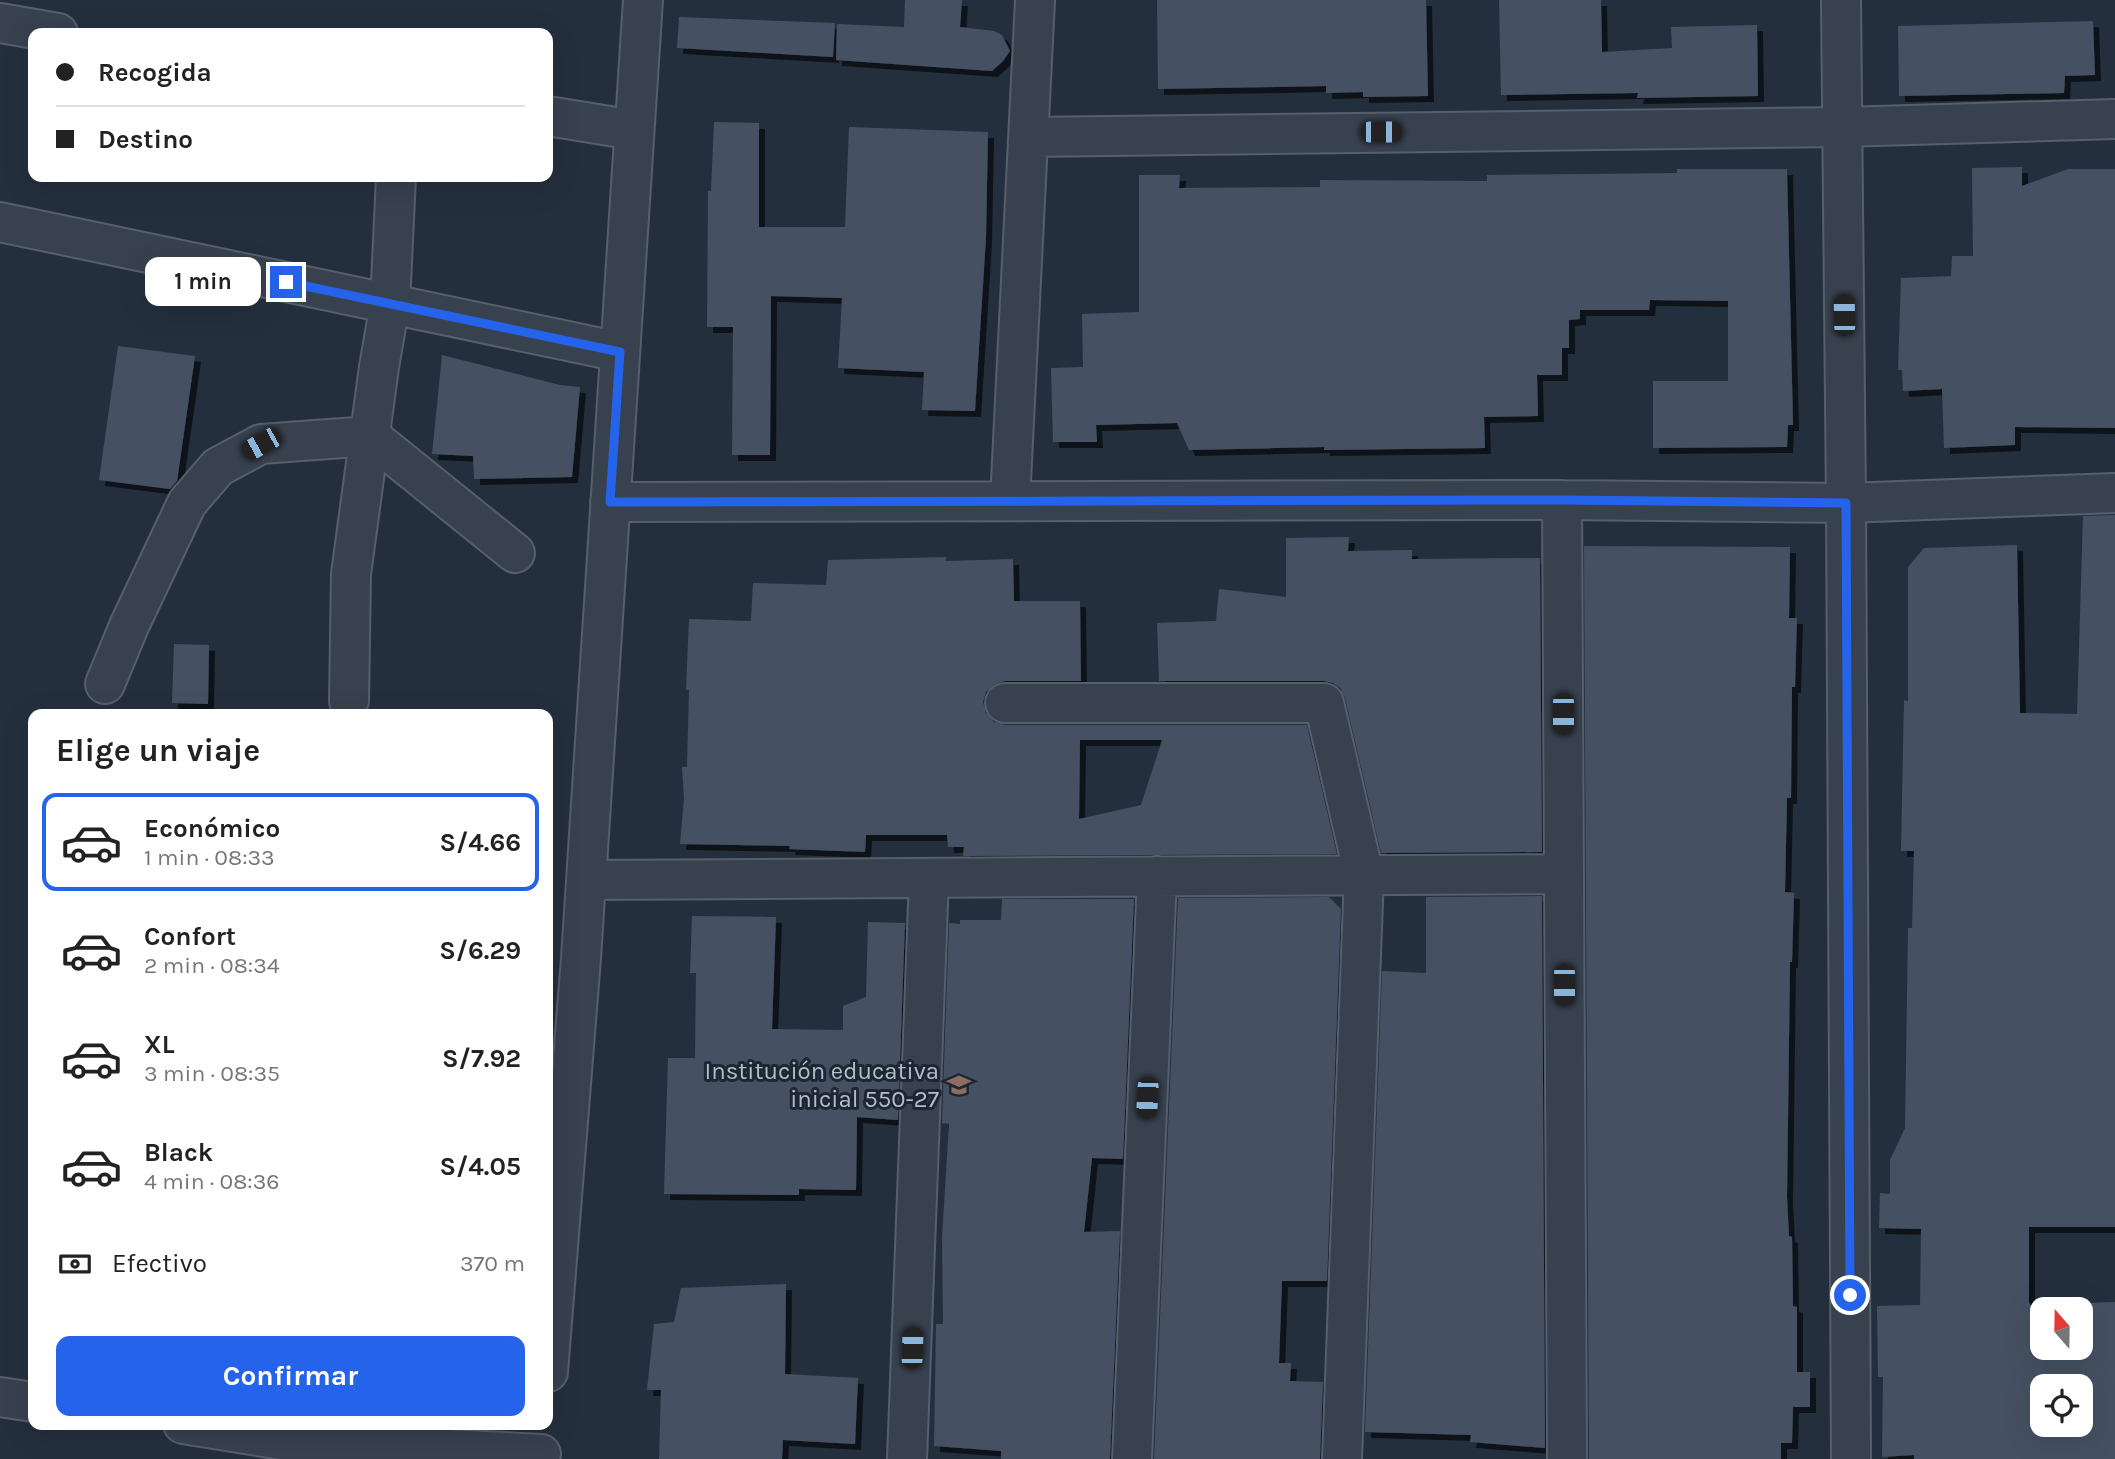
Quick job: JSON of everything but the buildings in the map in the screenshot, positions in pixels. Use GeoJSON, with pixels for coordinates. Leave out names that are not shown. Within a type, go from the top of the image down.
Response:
{"type":"FeatureCollection","features":[{"type":"Feature","properties":{"kind":"street"},"geometry":{"type":"LineString","coordinates":[[553,1306],[586,880],[643,0]]}},
{"type":"Feature","properties":{"kind":"street"},"geometry":{"type":"LineString","coordinates":[[1010,502],[1035,0]]}},
{"type":"Feature","properties":{"kind":"street"},"geometry":{"type":"LineString","coordinates":[[1841,0],[1851,1459]]}},
{"type":"Feature","properties":{"kind":"street"},"geometry":{"type":"LineString","coordinates":[[0,23],[29,28]]}},
{"type":"Feature","properties":{"kind":"street"},"geometry":{"type":"LineString","coordinates":[[553,117],[634,130]]}},
{"type":"Feature","properties":{"kind":"street"},"geometry":{"type":"LineString","coordinates":[[1029,137],[1842,127],[2115,119]]}},
{"type":"Feature","properties":{"kind":"street"},"geometry":{"type":"LineString","coordinates":[[349,701],[351,574],[390,304],[396,182]]}},
{"type":"Feature","properties":{"kind":"street"},"geometry":{"type":"LineString","coordinates":[[0,222],[620,352]]}},
{"type":"Feature","properties":{"kind":"street"},"geometry":{"type":"LineString","coordinates":[[105,684],[187,503],[218,467],[261,444],[370,436],[515,553]]}},
{"type":"Feature","properties":{"kind":"street"},"geometry":{"type":"LineString","coordinates":[[610,502],[1562,500],[1846,503],[2115,494]]}},
{"type":"Feature","properties":{"kind":"street"},"geometry":{"type":"LineString","coordinates":[[1562,500],[1567,1459]]}},
{"type":"Feature","properties":{"kind":"street"},"geometry":{"type":"LineString","coordinates":[[1005,703],[1324,703],[1364,875],[1342,1459]]}},
{"type":"Feature","properties":{"kind":"street"},"geometry":{"type":"LineString","coordinates":[[586,880],[1563,874]]}},
{"type":"Feature","properties":{"kind":"street"},"geometry":{"type":"LineString","coordinates":[[1132,1459],[1157,876]]}},
{"type":"Feature","properties":{"kind":"street"},"geometry":{"type":"LineString","coordinates":[[907,1459],[929,878]]}},
{"type":"Feature","properties":{"kind":"street"},"geometry":{"type":"LineString","coordinates":[[0,1397],[28,1401]]}},
{"type":"Feature","properties":{"kind":"street"},"geometry":{"type":"LineString","coordinates":[[220,1430],[282,1440],[542,1446]]}},
{"type":"Feature","properties":{"kind":"place","name":"Institución educativa inicial 550-27"},"geometry":{"type":"Point","coordinates":[959,1085]}},
{"type":"Feature","properties":{"kind":"route"},"geometry":{"type":"LineString","coordinates":[[286,282],[620,352],[610,502],[1562,500],[1846,503],[1850,1295]]}}]}
